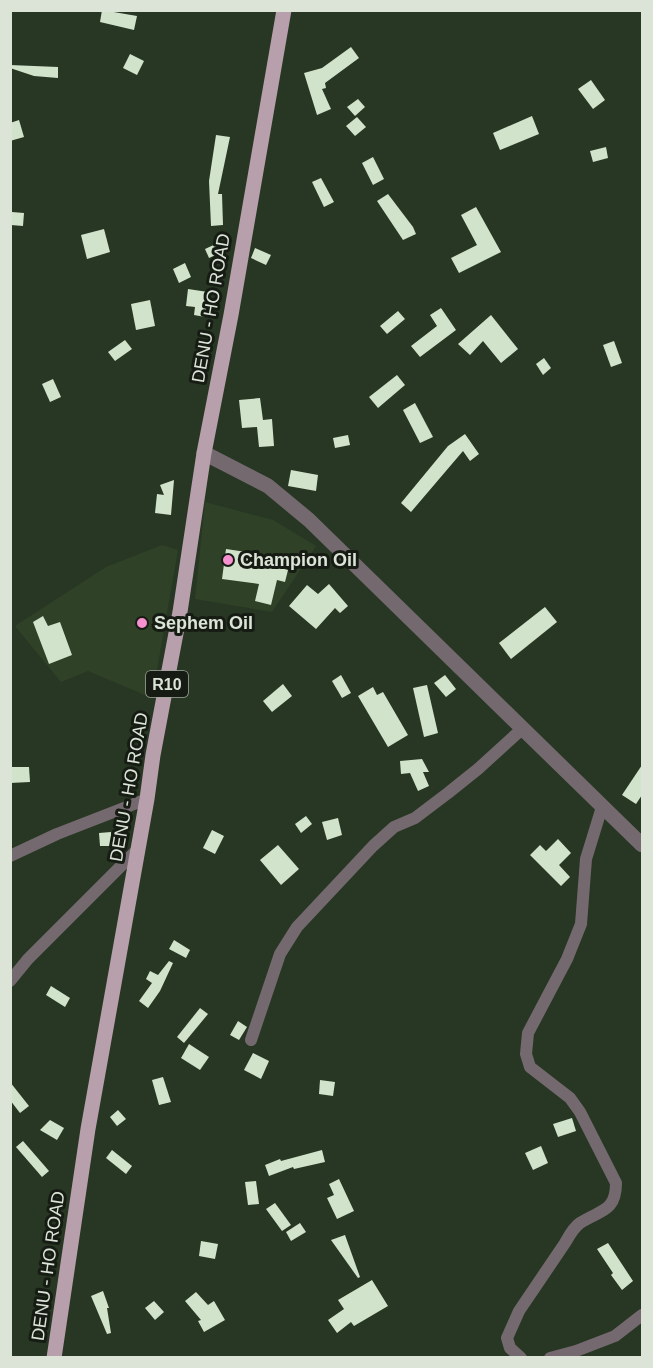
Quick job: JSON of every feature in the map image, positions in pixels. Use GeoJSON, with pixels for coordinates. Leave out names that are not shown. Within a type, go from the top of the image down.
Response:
{"type":"FeatureCollection","features":[{"type":"Feature","properties":{"kind":"main road","name":"DENU - HO ROAD"},"geometry":{"type":"LineString","coordinates":[[54,1358],[88,1129],[180,612],[204,453],[231,315],[284,10]]}},
{"type":"Feature","properties":{"kind":"street"},"geometry":{"type":"LineString","coordinates":[[204,453],[268,486],[309,520],[642,845]]}},
{"type":"Feature","properties":{"kind":"street"},"geometry":{"type":"LineString","coordinates":[[251,1040],[280,954],[297,927],[373,846],[394,828],[415,818],[448,793],[522,729]]}},
{"type":"Feature","properties":{"kind":"street"},"geometry":{"type":"LineString","coordinates":[[10,856],[57,834],[147,799]]}},
{"type":"Feature","properties":{"kind":"street"},"geometry":{"type":"LineString","coordinates":[[521,1358],[510,1348],[507,1338],[519,1311],[566,1243],[570,1233],[578,1224],[609,1207],[616,1196],[616,1183],[580,1112],[570,1098],[530,1067],[526,1054],[528,1033],[567,959],[581,924],[586,860],[602,807]]}},
{"type":"Feature","properties":{"kind":"street"},"geometry":{"type":"LineString","coordinates":[[10,981],[27,959],[137,850]]}},
{"type":"Feature","properties":{"kind":"street"},"geometry":{"type":"LineString","coordinates":[[550,1358],[615,1336],[642,1315]]}},
{"type":"Feature","properties":{"kind":"shaded area"},"geometry":{"type":"Polygon","coordinates":[[[205,502],[273,520],[316,546],[272,612],[195,599],[205,502]]]}},
{"type":"Feature","properties":{"kind":"shaded area"},"geometry":{"type":"Polygon","coordinates":[[[162,545],[178,550],[152,698],[88,671],[61,682],[15,626],[106,567],[162,545]]]}},
{"type":"Feature","properties":{"kind":"building"},"geometry":{"type":"Polygon","coordinates":[[[102,10],[137,16],[134,30],[100,22],[102,10]]]}},
{"type":"Feature","properties":{"kind":"building"},"geometry":{"type":"Polygon","coordinates":[[[351,47],[359,58],[325,83],[326,88],[322,89],[331,109],[317,115],[304,73],[322,68],[351,47]]]}},
{"type":"Feature","properties":{"kind":"building"},"geometry":{"type":"Polygon","coordinates":[[[130,54],[144,61],[137,75],[123,68],[130,54]]]}},
{"type":"Feature","properties":{"kind":"building"},"geometry":{"type":"Polygon","coordinates":[[[10,65],[58,67],[58,78],[34,76],[10,68],[10,65]]]}},
{"type":"Feature","properties":{"kind":"building"},"geometry":{"type":"Polygon","coordinates":[[[591,80],[605,100],[593,109],[578,89],[591,80]]]}},
{"type":"Feature","properties":{"kind":"building"},"geometry":{"type":"Polygon","coordinates":[[[358,99],[365,107],[355,116],[347,107],[358,99]]]}},
{"type":"Feature","properties":{"kind":"building"},"geometry":{"type":"Polygon","coordinates":[[[532,116],[539,134],[500,150],[493,133],[532,116]]]}},
{"type":"Feature","properties":{"kind":"building"},"geometry":{"type":"Polygon","coordinates":[[[357,117],[366,127],[355,136],[346,126],[357,117]]]}},
{"type":"Feature","properties":{"kind":"building"},"geometry":{"type":"Polygon","coordinates":[[[19,120],[24,137],[10,141],[10,123],[19,120]]]}},
{"type":"Feature","properties":{"kind":"building"},"geometry":{"type":"Polygon","coordinates":[[[216,135],[230,137],[218,194],[222,194],[223,225],[211,226],[209,181],[216,135]]]}},
{"type":"Feature","properties":{"kind":"building"},"geometry":{"type":"Polygon","coordinates":[[[606,147],[608,158],[593,162],[590,151],[606,147]]]}},
{"type":"Feature","properties":{"kind":"building"},"geometry":{"type":"Polygon","coordinates":[[[373,157],[384,179],[373,185],[362,163],[373,157]]]}},
{"type":"Feature","properties":{"kind":"building"},"geometry":{"type":"Polygon","coordinates":[[[321,178],[334,202],[324,207],[312,182],[321,178]]]}},
{"type":"Feature","properties":{"kind":"building"},"geometry":{"type":"Polygon","coordinates":[[[388,194],[416,234],[403,240],[377,201],[388,194]]]}},
{"type":"Feature","properties":{"kind":"building"},"geometry":{"type":"Polygon","coordinates":[[[476,207],[501,252],[459,273],[451,258],[477,245],[461,215],[476,207]]]}},
{"type":"Feature","properties":{"kind":"building"},"geometry":{"type":"Polygon","coordinates":[[[12,212],[24,213],[23,226],[11,225],[12,212]]]}},
{"type":"Feature","properties":{"kind":"building"},"geometry":{"type":"Polygon","coordinates":[[[104,229],[110,252],[87,259],[81,235],[104,229]]]}},
{"type":"Feature","properties":{"kind":"building"},"geometry":{"type":"Polygon","coordinates":[[[218,243],[222,252],[209,258],[205,249],[218,243]]]}},
{"type":"Feature","properties":{"kind":"building"},"geometry":{"type":"Polygon","coordinates":[[[255,248],[271,255],[266,265],[251,258],[255,248]]]}},
{"type":"Feature","properties":{"kind":"building"},"geometry":{"type":"Polygon","coordinates":[[[185,263],[191,277],[179,283],[173,269],[185,263]]]}},
{"type":"Feature","properties":{"kind":"building"},"geometry":{"type":"Polygon","coordinates":[[[188,289],[208,292],[205,317],[194,315],[195,307],[186,306],[188,289]]]}},
{"type":"Feature","properties":{"kind":"building"},"geometry":{"type":"Polygon","coordinates":[[[150,300],[155,326],[136,330],[131,304],[150,300]]]}},
{"type":"Feature","properties":{"kind":"building"},"geometry":{"type":"Polygon","coordinates":[[[441,308],[456,330],[420,357],[411,346],[437,326],[430,315],[441,308]]]}},
{"type":"Feature","properties":{"kind":"building"},"geometry":{"type":"Polygon","coordinates":[[[398,311],[405,319],[387,334],[380,326],[398,311]]]}},
{"type":"Feature","properties":{"kind":"building"},"geometry":{"type":"Polygon","coordinates":[[[491,315],[518,349],[501,363],[483,341],[470,355],[458,344],[491,315]]]}},
{"type":"Feature","properties":{"kind":"building"},"geometry":{"type":"Polygon","coordinates":[[[125,340],[132,349],[115,361],[108,352],[125,340]]]}},
{"type":"Feature","properties":{"kind":"building"},"geometry":{"type":"Polygon","coordinates":[[[614,341],[622,363],[611,367],[603,345],[614,341]]]}},
{"type":"Feature","properties":{"kind":"building"},"geometry":{"type":"Polygon","coordinates":[[[544,358],[551,368],[543,375],[536,364],[544,358]]]}},
{"type":"Feature","properties":{"kind":"building"},"geometry":{"type":"Polygon","coordinates":[[[397,375],[405,385],[378,408],[369,397],[397,375]]]}},
{"type":"Feature","properties":{"kind":"building"},"geometry":{"type":"Polygon","coordinates":[[[53,379],[61,397],[50,402],[42,384],[53,379]]]}},
{"type":"Feature","properties":{"kind":"building"},"geometry":{"type":"Polygon","coordinates":[[[260,398],[263,420],[272,419],[274,446],[259,447],[257,427],[242,428],[239,400],[260,398]]]}},
{"type":"Feature","properties":{"kind":"building"},"geometry":{"type":"Polygon","coordinates":[[[415,403],[433,437],[420,443],[403,410],[415,403]]]}},
{"type":"Feature","properties":{"kind":"building"},"geometry":{"type":"Polygon","coordinates":[[[465,434],[479,454],[470,461],[463,451],[411,512],[401,503],[448,446],[465,434]]]}},
{"type":"Feature","properties":{"kind":"building"},"geometry":{"type":"Polygon","coordinates":[[[348,435],[350,445],[335,448],[333,438],[348,435]]]}},
{"type":"Feature","properties":{"kind":"building"},"geometry":{"type":"Polygon","coordinates":[[[291,470],[318,475],[316,491],[288,486],[291,470]]]}},
{"type":"Feature","properties":{"kind":"building"},"geometry":{"type":"Polygon","coordinates":[[[174,480],[171,515],[155,513],[157,494],[164,495],[160,485],[174,480]]]}},
{"type":"Feature","properties":{"kind":"building"},"geometry":{"type":"Polygon","coordinates":[[[226,549],[253,553],[252,560],[288,570],[285,582],[277,580],[271,605],[255,601],[259,584],[222,579],[226,549]]]}},
{"type":"Feature","properties":{"kind":"building"},"geometry":{"type":"Polygon","coordinates":[[[329,584],[348,606],[340,613],[335,608],[316,629],[289,606],[307,585],[318,594],[329,584]]]}},
{"type":"Feature","properties":{"kind":"building"},"geometry":{"type":"Polygon","coordinates":[[[545,607],[557,622],[511,659],[499,643],[545,607]]]}},
{"type":"Feature","properties":{"kind":"building"},"geometry":{"type":"Polygon","coordinates":[[[43,616],[48,626],[60,622],[72,655],[49,664],[33,622],[43,616]]]}},
{"type":"Feature","properties":{"kind":"building"},"geometry":{"type":"Polygon","coordinates":[[[341,675],[351,693],[342,698],[332,681],[341,675]]]}},
{"type":"Feature","properties":{"kind":"building"},"geometry":{"type":"Polygon","coordinates":[[[445,675],[456,689],[446,697],[434,683],[445,675]]]}},
{"type":"Feature","properties":{"kind":"building"},"geometry":{"type":"Polygon","coordinates":[[[283,684],[292,696],[272,712],[263,701],[283,684]]]}},
{"type":"Feature","properties":{"kind":"building"},"geometry":{"type":"Polygon","coordinates":[[[427,685],[438,733],[424,737],[413,688],[427,685]]]}},
{"type":"Feature","properties":{"kind":"building"},"geometry":{"type":"Polygon","coordinates":[[[373,687],[377,695],[383,692],[408,735],[388,747],[358,696],[373,687]]]}},
{"type":"Feature","properties":{"kind":"building"},"geometry":{"type":"Polygon","coordinates":[[[422,759],[429,772],[423,772],[429,786],[418,791],[410,773],[401,774],[400,761],[422,759]]]}},
{"type":"Feature","properties":{"kind":"building"},"geometry":{"type":"Polygon","coordinates":[[[642,765],[642,795],[636,804],[622,795],[642,765]]]}},
{"type":"Feature","properties":{"kind":"building"},"geometry":{"type":"Polygon","coordinates":[[[10,767],[29,767],[30,782],[10,783],[10,767]]]}},
{"type":"Feature","properties":{"kind":"building"},"geometry":{"type":"Polygon","coordinates":[[[306,816],[312,824],[301,833],[295,824],[306,816]]]}},
{"type":"Feature","properties":{"kind":"building"},"geometry":{"type":"Polygon","coordinates":[[[338,818],[342,835],[327,840],[322,822],[338,818]]]}},
{"type":"Feature","properties":{"kind":"building"},"geometry":{"type":"Polygon","coordinates":[[[212,830],[224,836],[215,854],[203,848],[212,830]]]}},
{"type":"Feature","properties":{"kind":"building"},"geometry":{"type":"Polygon","coordinates":[[[111,832],[111,846],[100,846],[99,833],[111,832]]]}},
{"type":"Feature","properties":{"kind":"building"},"geometry":{"type":"Polygon","coordinates":[[[558,839],[571,853],[559,865],[570,877],[561,886],[530,855],[540,845],[546,851],[558,839]]]}},
{"type":"Feature","properties":{"kind":"building"},"geometry":{"type":"Polygon","coordinates":[[[278,845],[299,869],[281,885],[260,860],[278,845]]]}},
{"type":"Feature","properties":{"kind":"building"},"geometry":{"type":"Polygon","coordinates":[[[174,940],[190,950],[186,958],[169,949],[174,940]]]}},
{"type":"Feature","properties":{"kind":"building"},"geometry":{"type":"Polygon","coordinates":[[[169,961],[173,963],[160,991],[148,1008],[139,1001],[152,983],[146,979],[150,971],[158,975],[169,961]]]}},
{"type":"Feature","properties":{"kind":"building"},"geometry":{"type":"Polygon","coordinates":[[[51,986],[70,998],[65,1007],[46,995],[51,986]]]}},
{"type":"Feature","properties":{"kind":"building"},"geometry":{"type":"Polygon","coordinates":[[[200,1008],[208,1014],[184,1043],[177,1037],[200,1008]]]}},
{"type":"Feature","properties":{"kind":"building"},"geometry":{"type":"Polygon","coordinates":[[[238,1021],[247,1027],[239,1040],[230,1035],[238,1021]]]}},
{"type":"Feature","properties":{"kind":"building"},"geometry":{"type":"Polygon","coordinates":[[[189,1044],[209,1057],[200,1070],[181,1058],[189,1044]]]}},
{"type":"Feature","properties":{"kind":"building"},"geometry":{"type":"Polygon","coordinates":[[[253,1053],[269,1061],[261,1079],[244,1070],[253,1053]]]}},
{"type":"Feature","properties":{"kind":"building"},"geometry":{"type":"Polygon","coordinates":[[[163,1077],[171,1102],[159,1105],[152,1080],[163,1077]]]}},
{"type":"Feature","properties":{"kind":"building"},"geometry":{"type":"Polygon","coordinates":[[[320,1080],[335,1082],[333,1096],[319,1094],[320,1080]]]}},
{"type":"Feature","properties":{"kind":"building"},"geometry":{"type":"Polygon","coordinates":[[[10,1082],[29,1106],[20,1113],[10,1100],[10,1082]]]}},
{"type":"Feature","properties":{"kind":"building"},"geometry":{"type":"Polygon","coordinates":[[[118,1110],[126,1119],[117,1126],[110,1117],[118,1110]]]}},
{"type":"Feature","properties":{"kind":"building"},"geometry":{"type":"Polygon","coordinates":[[[572,1118],[576,1131],[558,1137],[553,1124],[572,1118]]]}},
{"type":"Feature","properties":{"kind":"building"},"geometry":{"type":"Polygon","coordinates":[[[50,1120],[64,1128],[57,1140],[40,1130],[50,1120]]]}},
{"type":"Feature","properties":{"kind":"building"},"geometry":{"type":"Polygon","coordinates":[[[23,1141],[49,1171],[42,1177],[16,1147],[23,1141]]]}},
{"type":"Feature","properties":{"kind":"building"},"geometry":{"type":"Polygon","coordinates":[[[541,1146],[548,1163],[533,1170],[525,1153],[541,1146]]]}},
{"type":"Feature","properties":{"kind":"building"},"geometry":{"type":"Polygon","coordinates":[[[112,1150],[132,1166],[126,1174],[106,1158],[112,1150]]]}},
{"type":"Feature","properties":{"kind":"building"},"geometry":{"type":"Polygon","coordinates":[[[322,1150],[325,1162],[294,1169],[293,1167],[269,1176],[265,1165],[280,1159],[281,1161],[322,1150]]]}},
{"type":"Feature","properties":{"kind":"building"},"geometry":{"type":"Polygon","coordinates":[[[339,1179],[354,1211],[337,1219],[327,1198],[334,1195],[329,1184],[339,1179]]]}},
{"type":"Feature","properties":{"kind":"building"},"geometry":{"type":"Polygon","coordinates":[[[256,1181],[259,1204],[248,1205],[245,1182],[256,1181]]]}},
{"type":"Feature","properties":{"kind":"building"},"geometry":{"type":"Polygon","coordinates":[[[275,1203],[291,1225],[282,1231],[266,1209],[275,1203]]]}},
{"type":"Feature","properties":{"kind":"building"},"geometry":{"type":"Polygon","coordinates":[[[300,1223],[306,1232],[291,1241],[286,1232],[300,1223]]]}},
{"type":"Feature","properties":{"kind":"building"},"geometry":{"type":"Polygon","coordinates":[[[345,1235],[360,1277],[358,1278],[331,1240],[345,1235]]]}},
{"type":"Feature","properties":{"kind":"building"},"geometry":{"type":"Polygon","coordinates":[[[201,1241],[218,1244],[215,1259],[199,1256],[201,1241]]]}},
{"type":"Feature","properties":{"kind":"building"},"geometry":{"type":"Polygon","coordinates":[[[608,1243],[633,1281],[622,1290],[597,1249],[608,1243]]]}},
{"type":"Feature","properties":{"kind":"building"},"geometry":{"type":"Polygon","coordinates":[[[372,1280],[388,1306],[354,1326],[351,1322],[337,1333],[328,1320],[344,1309],[338,1300],[372,1280]]]}},
{"type":"Feature","properties":{"kind":"building"},"geometry":{"type":"Polygon","coordinates":[[[103,1291],[109,1308],[107,1308],[111,1333],[107,1334],[91,1296],[103,1291]]]}},
{"type":"Feature","properties":{"kind":"building"},"geometry":{"type":"Polygon","coordinates":[[[196,1292],[208,1305],[214,1301],[225,1320],[204,1332],[198,1321],[201,1320],[185,1301],[196,1292]]]}},
{"type":"Feature","properties":{"kind":"building"},"geometry":{"type":"Polygon","coordinates":[[[154,1301],[164,1312],[155,1320],[145,1308],[154,1301]]]}},
{"type":"Feature","properties":{"kind":"place","name":"Champion Oil"},"geometry":{"type":"Point","coordinates":[228,560]}},
{"type":"Feature","properties":{"kind":"place","name":"Sephem Oil"},"geometry":{"type":"Point","coordinates":[142,623]}}]}
